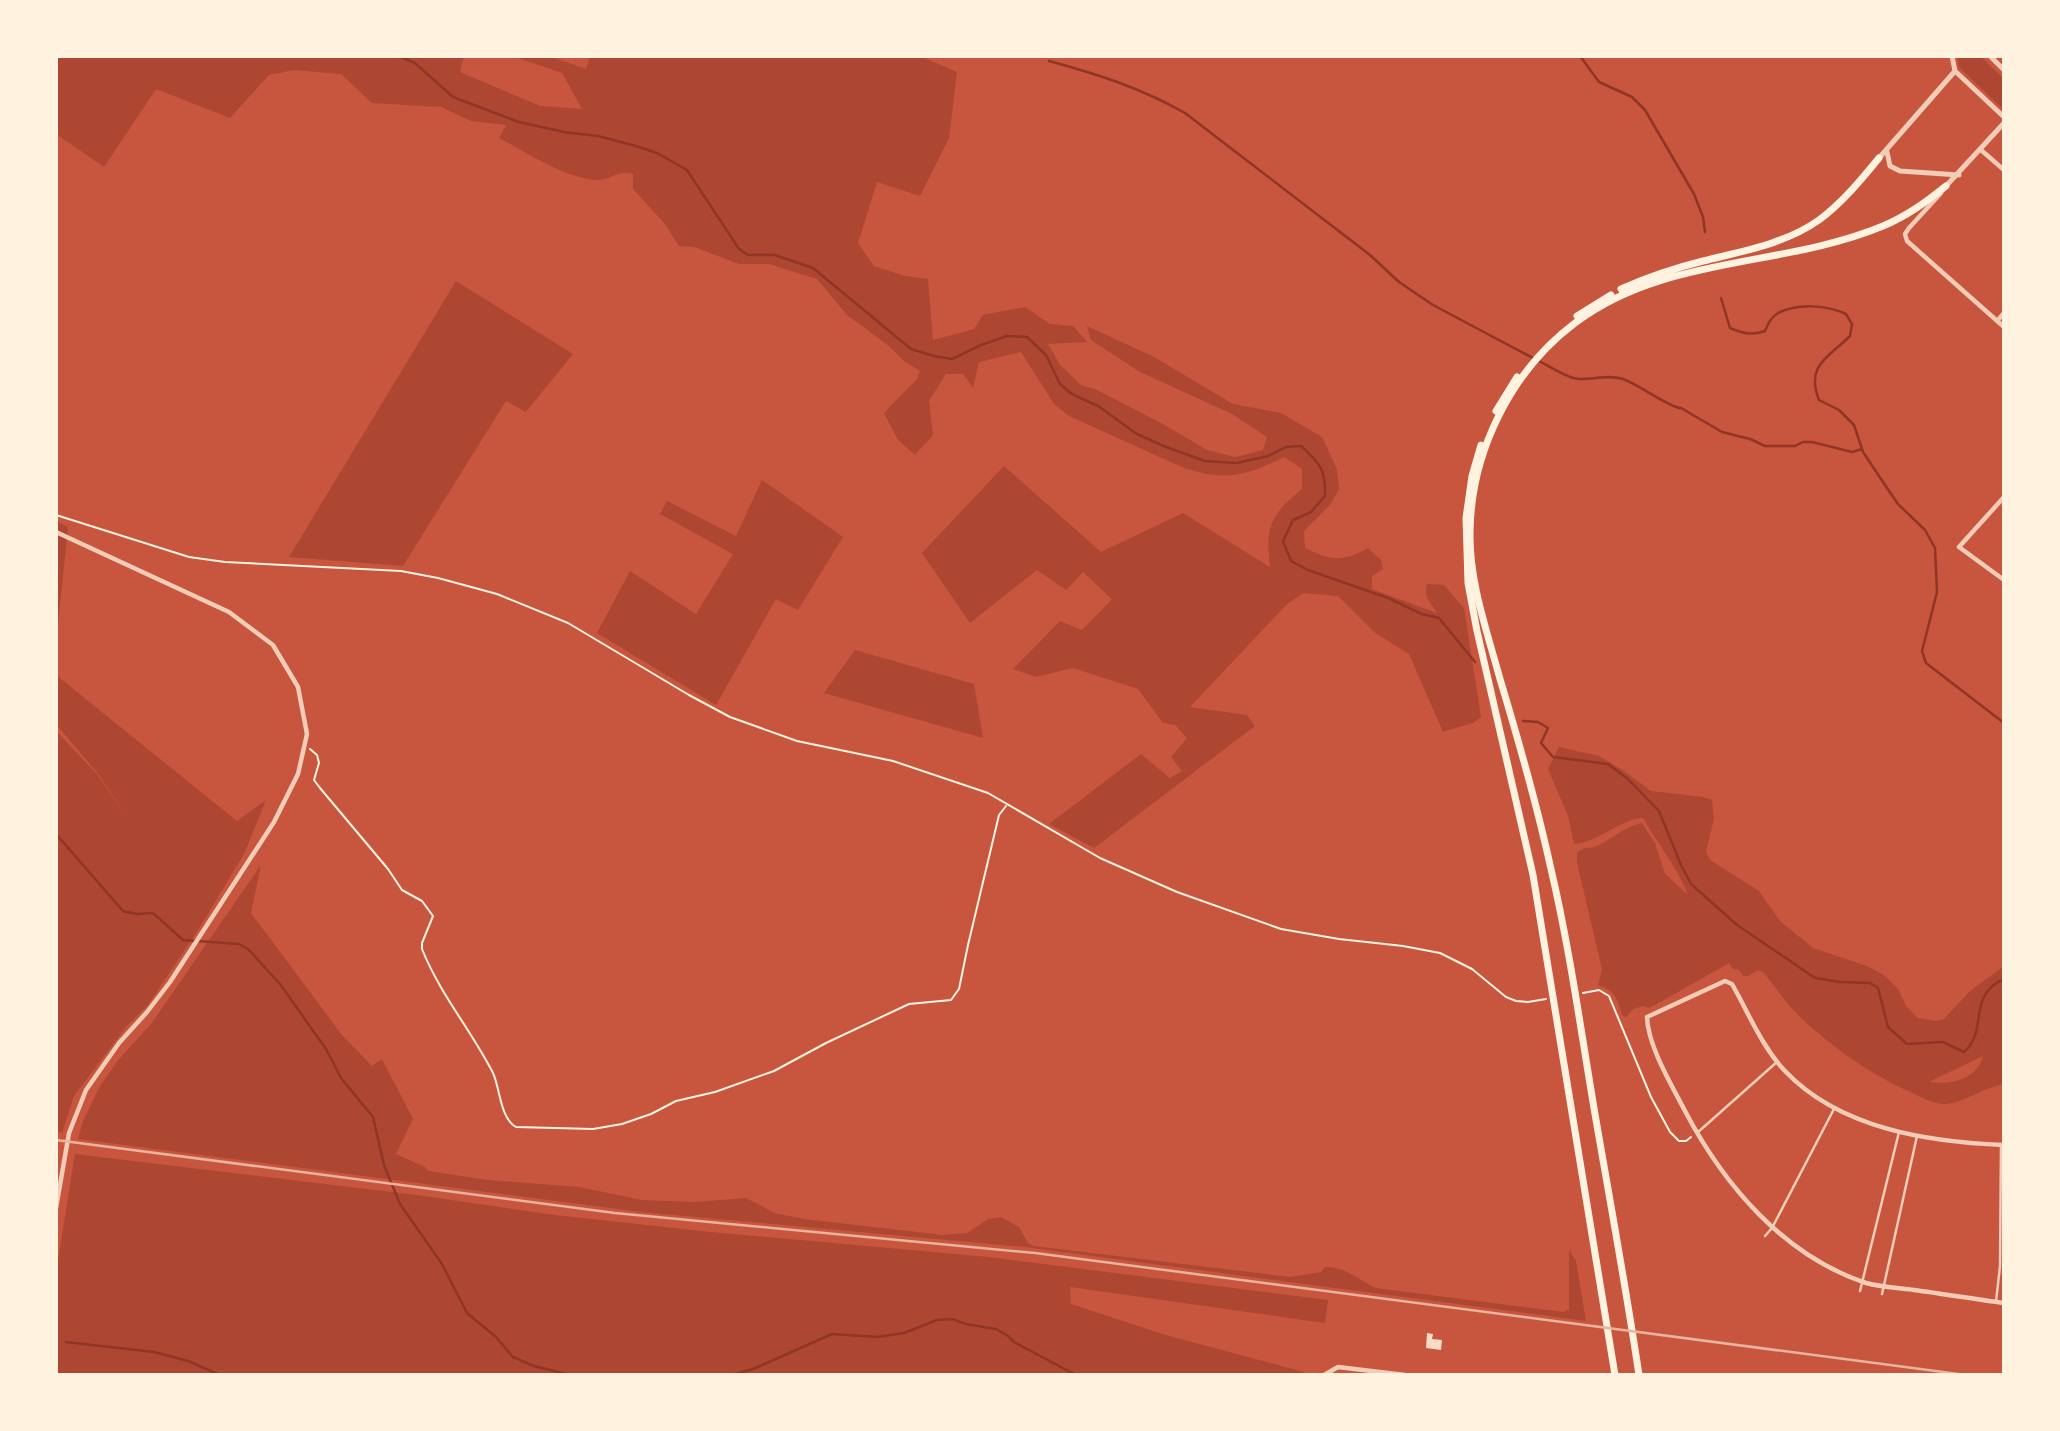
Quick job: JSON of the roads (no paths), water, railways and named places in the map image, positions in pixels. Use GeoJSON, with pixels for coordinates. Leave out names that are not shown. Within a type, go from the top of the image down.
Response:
{"type":"FeatureCollection","features":[{"type":"Feature","properties":{"kind":"highway"},"geometry":{"type":"LineString","coordinates":[[1615,1375],[1534,875],[1468,583],[1465,529],[1472,476],[1490,423],[1515,383],[1553,335],[1587,309],[1637,282],[1793,235],[1842,201],[1879,158]]}},
{"type":"Feature","properties":{"kind":"highway"},"geometry":{"type":"LineString","coordinates":[[1539,354],[1576,322],[1618,296],[1639,287],[1681,273],[1858,235],[1904,216],[1946,186]]}},
{"type":"Feature","properties":{"kind":"highway"},"geometry":{"type":"LineString","coordinates":[[1515,383],[1493,427],[1479,466],[1471,517],[1472,568],[1482,614],[1529,780],[1573,972],[1639,1375]]}},
{"type":"Feature","properties":{"kind":"street"},"geometry":{"type":"LineString","coordinates":[[1952,56],[1955,71],[2004,117]]}},
{"type":"Feature","properties":{"kind":"street"},"geometry":{"type":"LineString","coordinates":[[1990,56],[2004,70]]}},
{"type":"Feature","properties":{"kind":"street"},"geometry":{"type":"LineString","coordinates":[[1879,158],[1955,71]]}},
{"type":"Feature","properties":{"kind":"street"},"geometry":{"type":"LineString","coordinates":[[2004,123],[1905,234],[1907,241],[2004,327]]}},
{"type":"Feature","properties":{"kind":"street"},"geometry":{"type":"LineString","coordinates":[[1888,149],[1887,160],[1896,170],[1959,175]]}},
{"type":"Feature","properties":{"kind":"street"},"geometry":{"type":"LineString","coordinates":[[1981,150],[2004,170]]}},
{"type":"Feature","properties":{"kind":"street"},"geometry":{"type":"LineString","coordinates":[[1997,321],[2004,313]]}},
{"type":"Feature","properties":{"kind":"street"},"geometry":{"type":"LineString","coordinates":[[2004,497],[1959,547],[2004,580]]}},
{"type":"Feature","properties":{"kind":"street"},"geometry":{"type":"LineString","coordinates":[[56,532],[229,611],[273,645],[298,687],[307,734],[298,774],[274,822],[185,958],[147,1012],[97,1072],[80,1101],[64,1155],[56,1208]]}},
{"type":"Feature","properties":{"kind":"street"},"geometry":{"type":"LineString","coordinates":[[1996,1302],[2000,1266],[2003,1145],[1952,1142],[1899,1132],[1869,1123],[1835,1107],[1805,1088],[1785,1071],[1732,984],[1725,981],[1647,1017],[1647,1033],[1696,1133],[1737,1189],[1772,1228],[1831,1269],[1864,1282],[1883,1286],[1996,1302],[2004,1303]]}},
{"type":"Feature","properties":{"kind":"street"},"geometry":{"type":"LineString","coordinates":[[1696,1133],[1778,1061]]}},
{"type":"Feature","properties":{"kind":"street"},"geometry":{"type":"LineString","coordinates":[[1765,1236],[1772,1228],[1835,1107]]}},
{"type":"Feature","properties":{"kind":"street"},"geometry":{"type":"LineString","coordinates":[[1860,1291],[1899,1132]]}},
{"type":"Feature","properties":{"kind":"street"},"geometry":{"type":"LineString","coordinates":[[1882,1294],[1917,1136]]}},
{"type":"Feature","properties":{"kind":"street"},"geometry":{"type":"LineString","coordinates":[[1324,1375],[1332,1368],[1344,1367],[1405,1375]]}},
{"type":"Feature","properties":{"kind":"waterway"},"geometry":{"type":"LineString","coordinates":[[398,56],[415,63],[453,97],[519,122],[598,136],[636,146],[657,153],[687,170],[739,249],[748,255],[775,255],[813,268],[911,349],[952,359],[1007,336],[1027,337],[1046,355],[1060,384],[1072,394],[1098,406],[1137,434],[1166,447],[1205,461],[1237,463],[1268,456],[1286,447],[1301,446],[1313,457],[1323,473],[1325,496],[1311,512],[1293,520],[1283,541],[1291,561],[1422,614],[1439,618],[1475,662]]}},
{"type":"Feature","properties":{"kind":"waterway"},"geometry":{"type":"LineString","coordinates":[[1580,56],[1599,82],[1632,97],[1645,110],[1694,194],[1703,217],[1705,232]]}},
{"type":"Feature","properties":{"kind":"waterway"},"geometry":{"type":"LineString","coordinates":[[1049,61],[1118,82],[1185,113],[1370,255],[1399,282],[1433,305],[1533,358]]}},
{"type":"Feature","properties":{"kind":"waterway"},"geometry":{"type":"LineString","coordinates":[[1721,298],[1730,328],[1747,333],[1765,331],[1776,315],[1794,308],[1821,307],[1846,314],[1852,324],[1850,336],[1827,356],[1817,370],[1815,388],[1819,400],[1839,410],[1854,425],[1863,452],[1898,504],[1925,530],[1935,548],[1937,592],[1922,651],[1926,663],[2004,723]]}},
{"type":"Feature","properties":{"kind":"waterway"},"geometry":{"type":"LineString","coordinates":[[1539,361],[1574,378],[1623,379],[1722,432],[1765,446],[1795,446],[1812,442],[1852,452],[1862,449]]}},
{"type":"Feature","properties":{"kind":"waterway"},"geometry":{"type":"LineString","coordinates":[[1523,721],[1538,722],[1548,728],[1541,743],[1553,757],[1608,764],[1628,779],[1659,811],[1691,884],[1737,925],[1815,978],[1870,983],[1878,988],[1888,1027],[1907,1044],[1943,1042],[1964,1052],[1975,1034],[1985,995],[1992,986],[2004,979]]}},
{"type":"Feature","properties":{"kind":"waterway"},"geometry":{"type":"LineString","coordinates":[[56,834],[123,911],[153,913],[183,940],[239,944],[248,949],[280,984],[326,1049],[341,1078],[373,1117],[384,1165],[400,1204],[442,1264],[467,1313],[496,1337],[513,1357],[534,1366],[570,1375]]}},
{"type":"Feature","properties":{"kind":"waterway"},"geometry":{"type":"LineString","coordinates":[[732,1375],[753,1369],[832,1334],[877,1337],[904,1333],[937,1320],[952,1319],[996,1329],[1014,1342],[1076,1375]]}},
{"type":"Feature","properties":{"kind":"waterway"},"geometry":{"type":"LineString","coordinates":[[66,1342],[154,1352],[188,1361],[220,1375]]}},
{"type":"Feature","properties":{"kind":"railway"},"geometry":{"type":"LineString","coordinates":[[56,1140],[615,1213],[1035,1253],[1966,1375]]}}]}
